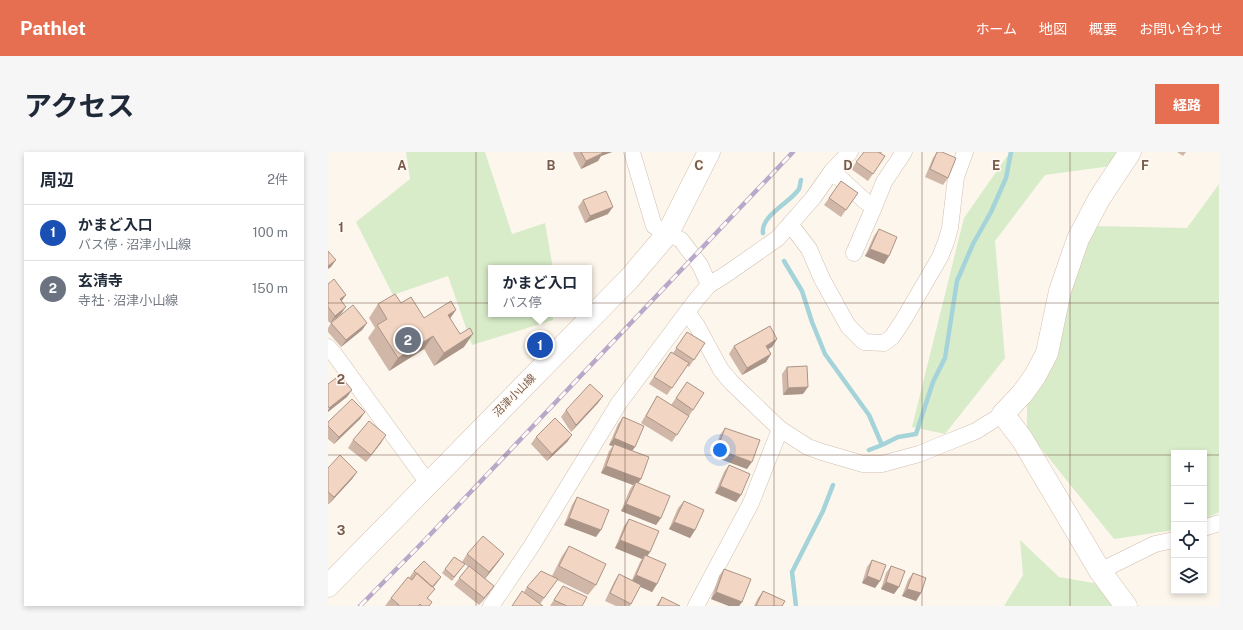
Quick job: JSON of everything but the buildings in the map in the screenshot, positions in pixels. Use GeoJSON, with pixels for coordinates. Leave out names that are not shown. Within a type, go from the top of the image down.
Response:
{"type":"FeatureCollection","features":[{"type":"Feature","properties":{"kind":"main road","name":"沼津小山線"},"geometry":{"type":"LineString","coordinates":[[592,317],[629,279],[668,233],[710,152]]}},
{"type":"Feature","properties":{"kind":"main road"},"geometry":{"type":"LineString","coordinates":[[1126,606],[1100,570],[1022,439],[1003,414],[1022,394],[1046,353],[1060,291],[1078,239],[1099,200],[1130,152]]}},
{"type":"Feature","properties":{"kind":"main road","name":"沼津小山線"},"geometry":{"type":"LineString","coordinates":[[328,586],[592,317]]}},
{"type":"Feature","properties":{"kind":"street"},"geometry":{"type":"LineString","coordinates":[[632,152],[654,226],[681,240],[700,265],[708,285]]}},
{"type":"Feature","properties":{"kind":"street"},"geometry":{"type":"LineString","coordinates":[[491,606],[531,547],[619,403],[708,285],[728,274],[778,238],[813,198],[832,171],[850,152]]}},
{"type":"Feature","properties":{"kind":"street"},"geometry":{"type":"LineString","coordinates":[[854,253],[884,182],[904,152]]}},
{"type":"Feature","properties":{"kind":"street"},"geometry":{"type":"LineString","coordinates":[[790,224],[809,249],[822,279],[848,326],[864,342],[884,343],[892,337],[904,319],[940,257],[950,228],[956,177],[965,152]]}},
{"type":"Feature","properties":{"kind":"street"},"geometry":{"type":"LineString","coordinates":[[832,171],[865,201],[874,207]]}},
{"type":"Feature","properties":{"kind":"street"},"geometry":{"type":"LineString","coordinates":[[687,312],[697,326],[721,370],[732,383],[780,428],[808,447],[822,452],[863,464],[882,464],[919,454],[941,445],[976,430],[1003,414]]}},
{"type":"Feature","properties":{"kind":"street"},"geometry":{"type":"LineString","coordinates":[[328,347],[428,483]]}},
{"type":"Feature","properties":{"kind":"street"},"geometry":{"type":"LineString","coordinates":[[696,606],[751,503],[780,428]]}},
{"type":"Feature","properties":{"kind":"street"},"geometry":{"type":"LineString","coordinates":[[1207,527],[1219,523]]}},
{"type":"Feature","properties":{"kind":"street"},"geometry":{"type":"LineString","coordinates":[[1100,570],[1155,544],[1171,541]]}},
{"type":"Feature","properties":{"kind":"green space"},"geometry":{"type":"Polygon","coordinates":[[[406,152],[485,152],[512,234],[545,223],[552,265],[488,265],[488,317],[553,317],[553,320],[472,345],[448,276],[393,295],[356,222],[410,179],[406,152]]]}},
{"type":"Feature","properties":{"kind":"green space"},"geometry":{"type":"Polygon","coordinates":[[[1010,152],[1120,152],[1111,166],[1045,175],[995,241],[1005,358],[945,434],[912,427],[964,218],[1010,152]]]}},
{"type":"Feature","properties":{"kind":"green space"},"geometry":{"type":"Polygon","coordinates":[[[1219,184],[1219,512],[1207,518],[1207,450],[1171,450],[1171,530],[1114,539],[1027,431],[1027,399],[1094,226],[1187,228],[1219,184]]]}},
{"type":"Feature","properties":{"kind":"green space"},"geometry":{"type":"Polygon","coordinates":[[[1020,540],[1059,577],[1111,586],[1129,606],[1004,606],[1023,575],[1020,540]]]}},
{"type":"Feature","properties":{"kind":"waterway"},"geometry":{"type":"LineString","coordinates":[[869,450],[898,437],[916,434],[933,382],[945,358],[957,281],[973,244],[991,212],[1006,178],[1011,152]]}},
{"type":"Feature","properties":{"kind":"waterway"},"geometry":{"type":"LineString","coordinates":[[763,233],[763,227],[766,221],[795,194],[799,189],[801,180]]}},
{"type":"Feature","properties":{"kind":"waterway"},"geometry":{"type":"LineString","coordinates":[[784,261],[802,291],[812,322],[825,354],[869,415],[882,445]]}},
{"type":"Feature","properties":{"kind":"waterway"},"geometry":{"type":"LineString","coordinates":[[796,606],[792,572],[823,511],[833,485]]}},
{"type":"Feature","properties":{"kind":"railway"},"geometry":{"type":"LineString","coordinates":[[360,606],[426,539],[793,152]]}},
{"type":"Feature","properties":{"kind":"place","name":"玄清寺"},"geometry":{"type":"Point","coordinates":[408,340]}},
{"type":"Feature","properties":{"kind":"place","name":"かまど入口"},"geometry":{"type":"Point","coordinates":[540,345]}}]}
